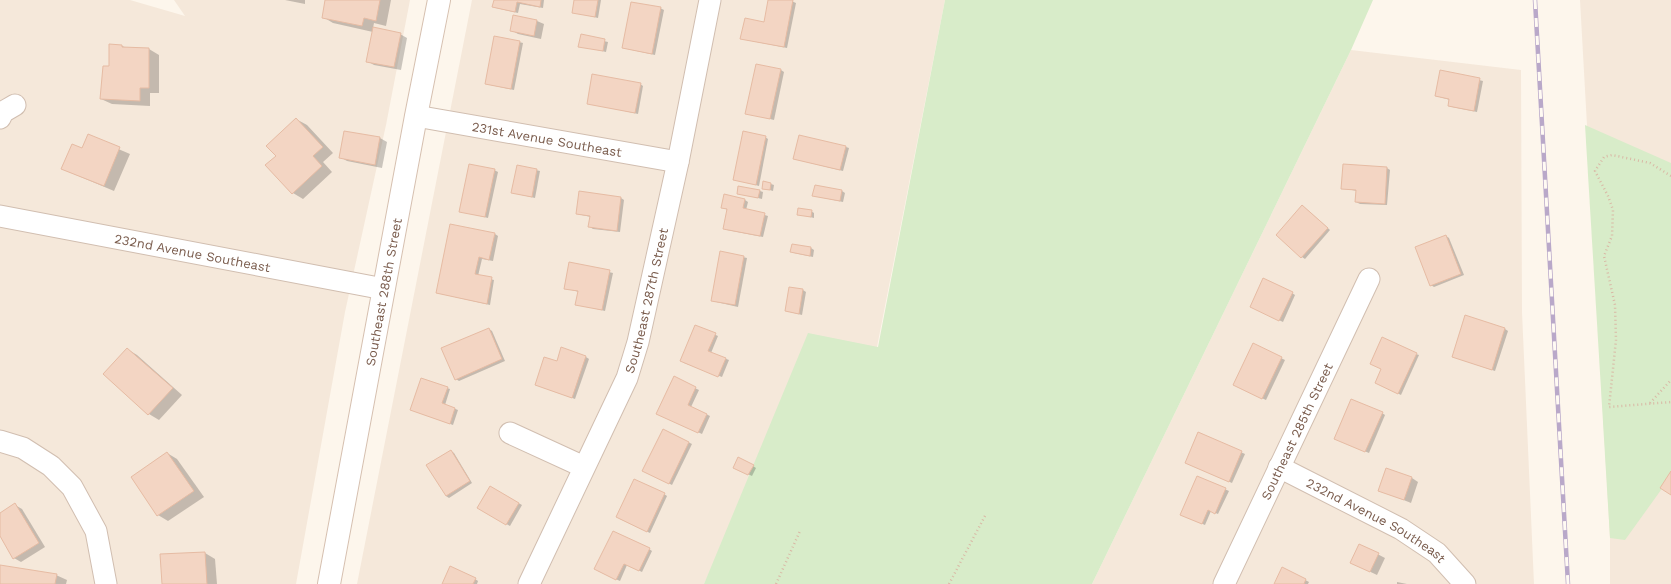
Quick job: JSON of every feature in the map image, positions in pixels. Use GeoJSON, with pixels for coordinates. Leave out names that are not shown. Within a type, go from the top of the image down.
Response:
{"type":"FeatureCollection","features":[{"type":"Feature","properties":{"kind":"street","name":"Southeast 288th Street"},"geometry":{"type":"LineString","coordinates":[[329,584],[439,0]]}},
{"type":"Feature","properties":{"kind":"street","name":"Southeast 287th Street"},"geometry":{"type":"LineString","coordinates":[[529,584],[629,371],[638,342],[678,162],[710,0]]}},
{"type":"Feature","properties":{"kind":"street","name":"231st Avenue Southeast"},"geometry":{"type":"LineString","coordinates":[[416,116],[678,162]]}},
{"type":"Feature","properties":{"kind":"street","name":"232nd Avenue Southeast"},"geometry":{"type":"LineString","coordinates":[[0,216],[384,289]]}},
{"type":"Feature","properties":{"kind":"street","name":"Southeast 285th Street"},"geometry":{"type":"LineString","coordinates":[[1224,584],[1369,279]]}},
{"type":"Feature","properties":{"kind":"street"},"geometry":{"type":"LineString","coordinates":[[510,433],[584,467]]}},
{"type":"Feature","properties":{"kind":"street"},"geometry":{"type":"LineString","coordinates":[[0,441],[23,448],[51,466],[72,487],[96,532],[106,584]]}},
{"type":"Feature","properties":{"kind":"street","name":"232nd Avenue Southeast"},"geometry":{"type":"LineString","coordinates":[[1279,468],[1401,529],[1437,553],[1465,584]]}},
{"type":"Feature","properties":{"kind":"path"},"geometry":{"type":"LineString","coordinates":[[1671,176],[1650,163],[1612,156],[1604,157],[1595,171],[1608,196],[1613,210],[1612,236],[1604,256],[1615,305],[1616,340],[1609,407],[1671,402]]}},
{"type":"Feature","properties":{"kind":"path"},"geometry":{"type":"LineString","coordinates":[[1650,404],[1671,380]]}},
{"type":"Feature","properties":{"kind":"path"},"geometry":{"type":"LineString","coordinates":[[949,584],[986,514]]}},
{"type":"Feature","properties":{"kind":"path"},"geometry":{"type":"LineString","coordinates":[[776,584],[800,531]]}},
{"type":"Feature","properties":{"kind":"shaded area"},"geometry":{"type":"Polygon","coordinates":[[[0,0],[130,0],[185,16],[174,0],[410,0],[386,125],[345,312],[296,584],[0,584],[0,0]]]}},
{"type":"Feature","properties":{"kind":"shaded area"},"geometry":{"type":"Polygon","coordinates":[[[472,0],[945,0],[877,347],[711,569],[704,584],[357,584],[472,0]]]}},
{"type":"Feature","properties":{"kind":"shaded area"},"geometry":{"type":"Polygon","coordinates":[[[1580,0],[1671,0],[1671,584],[1610,584],[1610,538],[1580,0]]]}},
{"type":"Feature","properties":{"kind":"shaded area"},"geometry":{"type":"Polygon","coordinates":[[[1351,50],[1521,70],[1522,312],[1534,584],[1092,584],[1351,50]]]}},
{"type":"Feature","properties":{"kind":"green space"},"geometry":{"type":"Polygon","coordinates":[[[945,0],[1373,0],[1351,50],[1092,584],[704,584],[808,333],[878,347],[945,0]]]}},
{"type":"Feature","properties":{"kind":"green space"},"geometry":{"type":"Polygon","coordinates":[[[1585,125],[1671,163],[1671,476],[1625,540],[1610,538],[1585,125]]]}},
{"type":"Feature","properties":{"kind":"building"},"geometry":{"type":"Polygon","coordinates":[[[325,0],[380,0],[376,21],[364,18],[362,26],[322,18],[325,0]]]}},
{"type":"Feature","properties":{"kind":"building"},"geometry":{"type":"Polygon","coordinates":[[[494,0],[541,0],[540,7],[517,2],[515,12],[492,7],[494,0]]]}},
{"type":"Feature","properties":{"kind":"building"},"geometry":{"type":"Polygon","coordinates":[[[574,0],[598,0],[595,17],[572,13],[574,0]]]}},
{"type":"Feature","properties":{"kind":"building"},"geometry":{"type":"Polygon","coordinates":[[[768,0],[793,0],[784,47],[740,39],[745,18],[764,22],[768,0]]]}},
{"type":"Feature","properties":{"kind":"building"},"geometry":{"type":"Polygon","coordinates":[[[631,2],[661,7],[652,54],[622,48],[631,2]]]}},
{"type":"Feature","properties":{"kind":"building"},"geometry":{"type":"Polygon","coordinates":[[[513,15],[537,20],[534,36],[510,31],[513,15]]]}},
{"type":"Feature","properties":{"kind":"building"},"geometry":{"type":"Polygon","coordinates":[[[373,27],[401,33],[394,67],[366,62],[373,27]]]}},
{"type":"Feature","properties":{"kind":"building"},"geometry":{"type":"Polygon","coordinates":[[[581,34],[605,39],[603,51],[578,47],[581,34]]]}},
{"type":"Feature","properties":{"kind":"building"},"geometry":{"type":"Polygon","coordinates":[[[494,36],[520,41],[511,89],[485,84],[494,36]]]}},
{"type":"Feature","properties":{"kind":"building"},"geometry":{"type":"Polygon","coordinates":[[[109,44],[122,45],[122,47],[149,48],[149,88],[140,88],[140,101],[100,99],[103,66],[109,66],[109,44]]]}},
{"type":"Feature","properties":{"kind":"building"},"geometry":{"type":"Polygon","coordinates":[[[756,64],[781,69],[770,119],[745,114],[756,64]]]}},
{"type":"Feature","properties":{"kind":"building"},"geometry":{"type":"Polygon","coordinates":[[[1440,70],[1480,78],[1474,111],[1448,106],[1449,99],[1435,96],[1440,70]]]}},
{"type":"Feature","properties":{"kind":"building"},"geometry":{"type":"Polygon","coordinates":[[[592,74],[641,83],[635,113],[587,104],[592,74]]]}},
{"type":"Feature","properties":{"kind":"building"},"geometry":{"type":"Polygon","coordinates":[[[296,118],[323,147],[313,156],[322,166],[292,194],[265,165],[276,156],[266,146],[296,118]]]}},
{"type":"Feature","properties":{"kind":"building"},"geometry":{"type":"Polygon","coordinates":[[[344,131],[380,137],[375,165],[339,158],[344,131]]]}},
{"type":"Feature","properties":{"kind":"building"},"geometry":{"type":"Polygon","coordinates":[[[743,131],[766,136],[756,185],[733,180],[743,131]]]}},
{"type":"Feature","properties":{"kind":"building"},"geometry":{"type":"Polygon","coordinates":[[[88,134],[120,147],[104,186],[61,169],[72,144],[82,148],[88,134]]]}},
{"type":"Feature","properties":{"kind":"building"},"geometry":{"type":"Polygon","coordinates":[[[799,135],[846,146],[840,170],[793,159],[799,135]]]}},
{"type":"Feature","properties":{"kind":"building"},"geometry":{"type":"Polygon","coordinates":[[[469,164],[495,169],[485,217],[459,212],[469,164]]]}},
{"type":"Feature","properties":{"kind":"building"},"geometry":{"type":"Polygon","coordinates":[[[1343,164],[1387,167],[1385,204],[1355,202],[1356,190],[1341,189],[1343,164]]]}},
{"type":"Feature","properties":{"kind":"building"},"geometry":{"type":"Polygon","coordinates":[[[517,165],[537,169],[532,197],[511,193],[517,165]]]}},
{"type":"Feature","properties":{"kind":"building"},"geometry":{"type":"Polygon","coordinates":[[[763,181],[771,183],[770,190],[762,189],[763,181]]]}},
{"type":"Feature","properties":{"kind":"building"},"geometry":{"type":"Polygon","coordinates":[[[815,185],[842,190],[840,201],[812,196],[815,185]]]}},
{"type":"Feature","properties":{"kind":"building"},"geometry":{"type":"Polygon","coordinates":[[[738,186],[760,190],[758,198],[737,194],[738,186]]]}},
{"type":"Feature","properties":{"kind":"building"},"geometry":{"type":"Polygon","coordinates":[[[579,191],[621,197],[617,231],[588,227],[590,216],[576,214],[579,191]]]}},
{"type":"Feature","properties":{"kind":"building"},"geometry":{"type":"Polygon","coordinates":[[[724,194],[745,199],[743,208],[765,213],[760,236],[723,229],[727,209],[721,208],[724,194]]]}},
{"type":"Feature","properties":{"kind":"building"},"geometry":{"type":"Polygon","coordinates":[[[1302,205],[1328,228],[1301,258],[1276,235],[1302,205]]]}},
{"type":"Feature","properties":{"kind":"building"},"geometry":{"type":"Polygon","coordinates":[[[798,208],[812,210],[811,217],[797,215],[798,208]]]}},
{"type":"Feature","properties":{"kind":"building"},"geometry":{"type":"Polygon","coordinates":[[[450,224],[495,233],[489,260],[479,257],[475,274],[492,277],[487,304],[436,293],[450,224]]]}},
{"type":"Feature","properties":{"kind":"building"},"geometry":{"type":"Polygon","coordinates":[[[1446,235],[1461,274],[1430,286],[1415,247],[1446,235]]]}},
{"type":"Feature","properties":{"kind":"building"},"geometry":{"type":"Polygon","coordinates":[[[792,244],[811,247],[810,256],[790,252],[792,244]]]}},
{"type":"Feature","properties":{"kind":"building"},"geometry":{"type":"Polygon","coordinates":[[[720,251],[744,256],[735,305],[711,301],[720,251]]]}},
{"type":"Feature","properties":{"kind":"building"},"geometry":{"type":"Polygon","coordinates":[[[569,262],[610,270],[602,310],[575,305],[578,291],[564,289],[569,262]]]}},
{"type":"Feature","properties":{"kind":"building"},"geometry":{"type":"Polygon","coordinates":[[[1263,278],[1293,292],[1279,321],[1250,307],[1263,278]]]}},
{"type":"Feature","properties":{"kind":"building"},"geometry":{"type":"Polygon","coordinates":[[[789,287],[803,289],[799,314],[785,311],[789,287]]]}},
{"type":"Feature","properties":{"kind":"building"},"geometry":{"type":"Polygon","coordinates":[[[1465,315],[1505,328],[1492,370],[1452,357],[1465,315]]]}},
{"type":"Feature","properties":{"kind":"building"},"geometry":{"type":"Polygon","coordinates":[[[695,325],[716,333],[708,351],[726,358],[718,377],[680,361],[695,325]]]}},
{"type":"Feature","properties":{"kind":"building"},"geometry":{"type":"Polygon","coordinates":[[[489,328],[502,359],[455,380],[441,348],[489,328]]]}},
{"type":"Feature","properties":{"kind":"building"},"geometry":{"type":"Polygon","coordinates":[[[1382,337],[1417,353],[1398,394],[1375,383],[1381,369],[1370,364],[1382,337]]]}},
{"type":"Feature","properties":{"kind":"building"},"geometry":{"type":"Polygon","coordinates":[[[1253,343],[1282,357],[1262,399],[1233,385],[1253,343]]]}},
{"type":"Feature","properties":{"kind":"building"},"geometry":{"type":"Polygon","coordinates":[[[561,347],[586,356],[572,398],[535,385],[544,357],[557,361],[561,347]]]}},
{"type":"Feature","properties":{"kind":"building"},"geometry":{"type":"Polygon","coordinates":[[[127,348],[173,388],[148,415],[103,374],[127,348]]]}},
{"type":"Feature","properties":{"kind":"building"},"geometry":{"type":"Polygon","coordinates":[[[674,376],[696,387],[688,405],[707,414],[698,433],[656,414],[674,376]]]}},
{"type":"Feature","properties":{"kind":"building"},"geometry":{"type":"Polygon","coordinates":[[[421,378],[448,387],[442,403],[455,408],[450,424],[410,410],[421,378]]]}},
{"type":"Feature","properties":{"kind":"building"},"geometry":{"type":"Polygon","coordinates":[[[1351,399],[1383,412],[1365,452],[1334,439],[1351,399]]]}},
{"type":"Feature","properties":{"kind":"building"},"geometry":{"type":"Polygon","coordinates":[[[663,429],[689,442],[669,484],[642,471],[663,429]]]}},
{"type":"Feature","properties":{"kind":"building"},"geometry":{"type":"Polygon","coordinates":[[[1198,432],[1242,451],[1229,482],[1185,463],[1198,432]]]}},
{"type":"Feature","properties":{"kind":"building"},"geometry":{"type":"Polygon","coordinates":[[[451,450],[470,481],[446,496],[426,465],[451,450]]]}},
{"type":"Feature","properties":{"kind":"building"},"geometry":{"type":"Polygon","coordinates":[[[167,452],[194,491],[157,516],[131,477],[167,452]]]}},
{"type":"Feature","properties":{"kind":"building"},"geometry":{"type":"Polygon","coordinates":[[[738,457],[754,465],[748,475],[733,468],[738,457]]]}},
{"type":"Feature","properties":{"kind":"building"},"geometry":{"type":"Polygon","coordinates":[[[1386,468],[1412,477],[1404,500],[1378,491],[1386,468]]]}},
{"type":"Feature","properties":{"kind":"building"},"geometry":{"type":"Polygon","coordinates":[[[1671,471],[1671,495],[1660,488],[1671,471]]]}},
{"type":"Feature","properties":{"kind":"building"},"geometry":{"type":"Polygon","coordinates":[[[1197,476],[1226,488],[1215,514],[1208,510],[1202,524],[1180,515],[1197,476]]]}},
{"type":"Feature","properties":{"kind":"building"},"geometry":{"type":"Polygon","coordinates":[[[634,479],[665,493],[647,532],[616,517],[634,479]]]}},
{"type":"Feature","properties":{"kind":"building"},"geometry":{"type":"Polygon","coordinates":[[[490,486],[519,503],[506,525],[477,508],[490,486]]]}},
{"type":"Feature","properties":{"kind":"building"},"geometry":{"type":"Polygon","coordinates":[[[15,503],[39,543],[13,559],[0,536],[0,513],[15,503]]]}},
{"type":"Feature","properties":{"kind":"building"},"geometry":{"type":"Polygon","coordinates":[[[613,531],[650,548],[639,571],[624,564],[616,580],[594,569],[613,531]]]}},
{"type":"Feature","properties":{"kind":"building"},"geometry":{"type":"Polygon","coordinates":[[[1359,544],[1379,553],[1370,572],[1350,563],[1359,544]]]}},
{"type":"Feature","properties":{"kind":"building"},"geometry":{"type":"Polygon","coordinates":[[[205,552],[207,584],[162,584],[160,554],[205,552]]]}},
{"type":"Feature","properties":{"kind":"building"},"geometry":{"type":"Polygon","coordinates":[[[0,565],[57,574],[55,584],[0,584],[0,565]]]}},
{"type":"Feature","properties":{"kind":"building"},"geometry":{"type":"Polygon","coordinates":[[[450,566],[476,578],[473,584],[442,584],[450,566]]]}},
{"type":"Feature","properties":{"kind":"building"},"geometry":{"type":"Polygon","coordinates":[[[1282,567],[1306,579],[1304,584],[1274,584],[1282,567]]]}},
{"type":"Feature","properties":{"kind":"railway"},"geometry":{"type":"LineString","coordinates":[[1535,0],[1568,584]]}}]}
